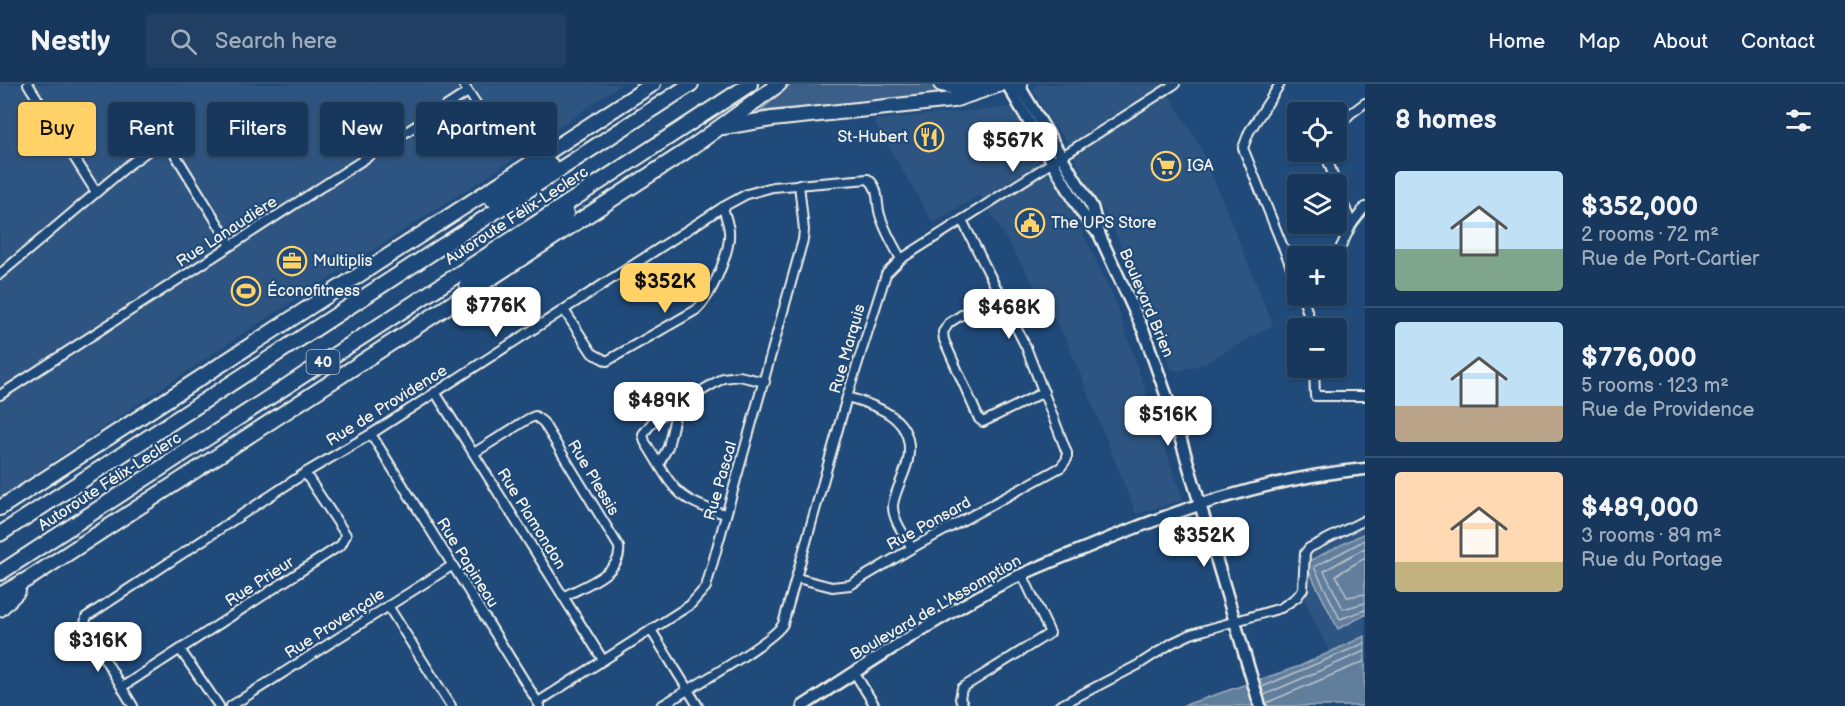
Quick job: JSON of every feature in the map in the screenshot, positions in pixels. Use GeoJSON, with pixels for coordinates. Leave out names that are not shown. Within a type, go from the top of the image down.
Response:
{"type":"FeatureCollection","features":[{"type":"Feature","properties":{"kind":"highway","name":"Autoroute Félix-Leclerc"},"geometry":{"type":"LineString","coordinates":[[0,573],[750,84]]}},
{"type":"Feature","properties":{"kind":"highway"},"geometry":{"type":"LineString","coordinates":[[0,595],[33,576],[721,128],[779,84]]}},
{"type":"Feature","properties":{"kind":"highway"},"geometry":{"type":"LineString","coordinates":[[941,84],[964,88],[980,84]]}},
{"type":"Feature","properties":{"kind":"highway"},"geometry":{"type":"LineString","coordinates":[[721,128],[772,119],[953,100],[1001,84]]}},
{"type":"Feature","properties":{"kind":"highway"},"geometry":{"type":"LineString","coordinates":[[0,508],[648,86]]}},
{"type":"Feature","properties":{"kind":"highway","name":"Autoroute Félix-Leclerc"},"geometry":{"type":"LineString","coordinates":[[0,534],[688,86]]}},
{"type":"Feature","properties":{"kind":"highway"},"geometry":{"type":"LineString","coordinates":[[365,272],[438,233],[500,194],[688,86]]}},
{"type":"Feature","properties":{"kind":"highway"},"geometry":{"type":"LineString","coordinates":[[367,359],[480,273],[545,230],[646,152]]}},
{"type":"Feature","properties":{"kind":"highway"},"geometry":{"type":"LineString","coordinates":[[0,609],[33,576]]}},
{"type":"Feature","properties":{"kind":"main road","name":"Boulevard Brien"},"geometry":{"type":"LineString","coordinates":[[1016,85],[1058,160],[1092,207],[1100,236],[1127,292],[1153,357],[1260,706]]}},
{"type":"Feature","properties":{"kind":"main road","name":"Boulevard de L'Assomption"},"geometry":{"type":"LineString","coordinates":[[803,706],[941,619],[1022,574],[1134,528],[1200,506],[1296,478],[1365,469]]}},
{"type":"Feature","properties":{"kind":"street"},"geometry":{"type":"LineString","coordinates":[[27,84],[96,192]]}},
{"type":"Feature","properties":{"kind":"street"},"geometry":{"type":"LineString","coordinates":[[463,84],[475,102]]}},
{"type":"Feature","properties":{"kind":"street","name":"Rue Marquis"},"geometry":{"type":"LineString","coordinates":[[661,706],[780,630],[797,578],[880,285],[886,274],[901,259],[1175,84]]}},
{"type":"Feature","properties":{"kind":"street"},"geometry":{"type":"LineString","coordinates":[[1280,84],[1249,132],[1243,148],[1287,257]]}},
{"type":"Feature","properties":{"kind":"street","name":"Rue Lanaudière"},"geometry":{"type":"LineString","coordinates":[[0,395],[468,92]]}},
{"type":"Feature","properties":{"kind":"street"},"geometry":{"type":"LineString","coordinates":[[1347,118],[1365,103]]}},
{"type":"Feature","properties":{"kind":"street"},"geometry":{"type":"LineString","coordinates":[[1,270],[148,151],[164,144],[173,151],[231,245]]}},
{"type":"Feature","properties":{"kind":"street","name":"Rue de Providence"},"geometry":{"type":"LineString","coordinates":[[122,687],[85,626],[86,617],[305,473],[371,434],[723,207],[747,194],[799,184],[868,179],[876,187],[879,212],[890,241],[901,259]]}},
{"type":"Feature","properties":{"kind":"street","name":"Rue Pascal"},"geometry":{"type":"LineString","coordinates":[[539,704],[702,595],[765,382],[804,230],[799,184]]}},
{"type":"Feature","properties":{"kind":"street"},"geometry":{"type":"LineString","coordinates":[[564,310],[592,353],[607,362],[613,361],[696,310],[705,303],[715,285],[729,237],[723,207]]}},
{"type":"Feature","properties":{"kind":"street"},"geometry":{"type":"LineString","coordinates":[[1341,246],[1352,224],[1365,207]]}},
{"type":"Feature","properties":{"kind":"street"},"geometry":{"type":"LineString","coordinates":[[1347,212],[1352,224]]}},
{"type":"Feature","properties":{"kind":"street"},"geometry":{"type":"LineString","coordinates":[[962,220],[999,291],[1026,347],[1044,393],[983,422],[979,419],[944,340],[943,332],[949,323],[999,291]]}},
{"type":"Feature","properties":{"kind":"street"},"geometry":{"type":"LineString","coordinates":[[725,514],[696,506],[684,499],[645,442],[643,434],[655,419],[730,375],[765,382]]}},
{"type":"Feature","properties":{"kind":"street"},"geometry":{"type":"LineString","coordinates":[[1314,378],[1315,396],[1365,396]]}},
{"type":"Feature","properties":{"kind":"street","name":"Rue Plamondon"},"geometry":{"type":"LineString","coordinates":[[435,392],[603,660]]}},
{"type":"Feature","properties":{"kind":"street","name":"Rue Ponsard"},"geometry":{"type":"LineString","coordinates":[[797,578],[832,587],[850,585],[912,548],[1061,467],[1067,459],[1067,453],[1044,393]]}},
{"type":"Feature","properties":{"kind":"street"},"geometry":{"type":"LineString","coordinates":[[847,397],[889,412],[902,425],[908,440],[908,459],[893,505],[900,527],[912,548]]}},
{"type":"Feature","properties":{"kind":"street"},"geometry":{"type":"LineString","coordinates":[[659,464],[668,447],[677,408]]}},
{"type":"Feature","properties":{"kind":"street","name":"Rue Plessis"},"geometry":{"type":"LineString","coordinates":[[474,453],[528,418],[535,417],[543,422],[619,547],[620,556],[614,568],[563,597]]}},
{"type":"Feature","properties":{"kind":"street","name":"Rue Papineau"},"geometry":{"type":"LineString","coordinates":[[371,434],[539,704]]}},
{"type":"Feature","properties":{"kind":"street","name":"Rue Prieur"},"geometry":{"type":"LineString","coordinates":[[122,687],[181,651],[344,542],[346,535],[305,473]]}},
{"type":"Feature","properties":{"kind":"street"},"geometry":{"type":"LineString","coordinates":[[1059,706],[1138,665],[1172,643],[1191,634],[1281,608],[1297,597],[1303,589],[1305,553],[1309,548],[1365,520]]}},
{"type":"Feature","properties":{"kind":"street","name":"Rue Provençale"},"geometry":{"type":"LineString","coordinates":[[231,706],[453,565]]}},
{"type":"Feature","properties":{"kind":"street"},"geometry":{"type":"LineString","coordinates":[[964,706],[960,699],[962,688],[1050,633],[1022,574]]}},
{"type":"Feature","properties":{"kind":"street"},"geometry":{"type":"LineString","coordinates":[[388,606],[451,706]]}},
{"type":"Feature","properties":{"kind":"street"},"geometry":{"type":"LineString","coordinates":[[651,630],[698,706]]}},
{"type":"Feature","properties":{"kind":"street"},"geometry":{"type":"LineString","coordinates":[[181,651],[219,706]]}},
{"type":"Feature","properties":{"kind":"street"},"geometry":{"type":"LineString","coordinates":[[854,672],[875,706]]}},
{"type":"Feature","properties":{"kind":"street"},"geometry":{"type":"LineString","coordinates":[[122,687],[133,706]]}},
{"type":"Feature","properties":{"kind":"shaded area"},"geometry":{"type":"Polygon","coordinates":[[[0,84],[621,84],[557,129],[557,102],[416,102],[416,156],[519,156],[244,333],[0,497],[0,84]]]}},
{"type":"Feature","properties":{"kind":"shaded area"},"geometry":{"type":"Polygon","coordinates":[[[791,84],[957,84],[956,95],[760,111],[791,84]]]}},
{"type":"Feature","properties":{"kind":"shaded area"},"geometry":{"type":"Polygon","coordinates":[[[1037,84],[1162,84],[1201,148],[1273,325],[1204,364],[1178,371],[1171,369],[1159,334],[1113,228],[1084,179],[1068,142],[1053,125],[1033,91],[1037,84]]]}},
{"type":"Feature","properties":{"kind":"shaded area"},"geometry":{"type":"Polygon","coordinates":[[[1011,107],[1041,156],[1038,160],[1047,174],[1054,176],[1114,298],[1183,500],[1136,514],[1067,341],[980,195],[933,223],[873,120],[1011,107]]]}},
{"type":"Feature","properties":{"kind":"shaded area"},"geometry":{"type":"Polygon","coordinates":[[[1365,520],[1365,636],[1329,652],[1303,596],[1309,548],[1365,520]]]}},
{"type":"Feature","properties":{"kind":"water"},"geometry":{"type":"Polygon","coordinates":[[[1365,533],[1365,615],[1338,629],[1305,563],[1365,533]]]}},
{"type":"Feature","properties":{"kind":"water"},"geometry":{"type":"Polygon","coordinates":[[[1365,636],[1365,706],[1182,706],[1300,666],[1365,636]]]}},
{"type":"Feature","properties":{"kind":"place","name":"St-Hubert"},"geometry":{"type":"Point","coordinates":[929,137]}},
{"type":"Feature","properties":{"kind":"place","name":"IGA"},"geometry":{"type":"Point","coordinates":[1166,166]}},
{"type":"Feature","properties":{"kind":"place","name":"The UPS Store"},"geometry":{"type":"Point","coordinates":[1030,223]}},
{"type":"Feature","properties":{"kind":"place","name":"Multiplis"},"geometry":{"type":"Point","coordinates":[292,261]}},
{"type":"Feature","properties":{"kind":"place","name":"Éconofitness"},"geometry":{"type":"Point","coordinates":[246,291]}}]}
